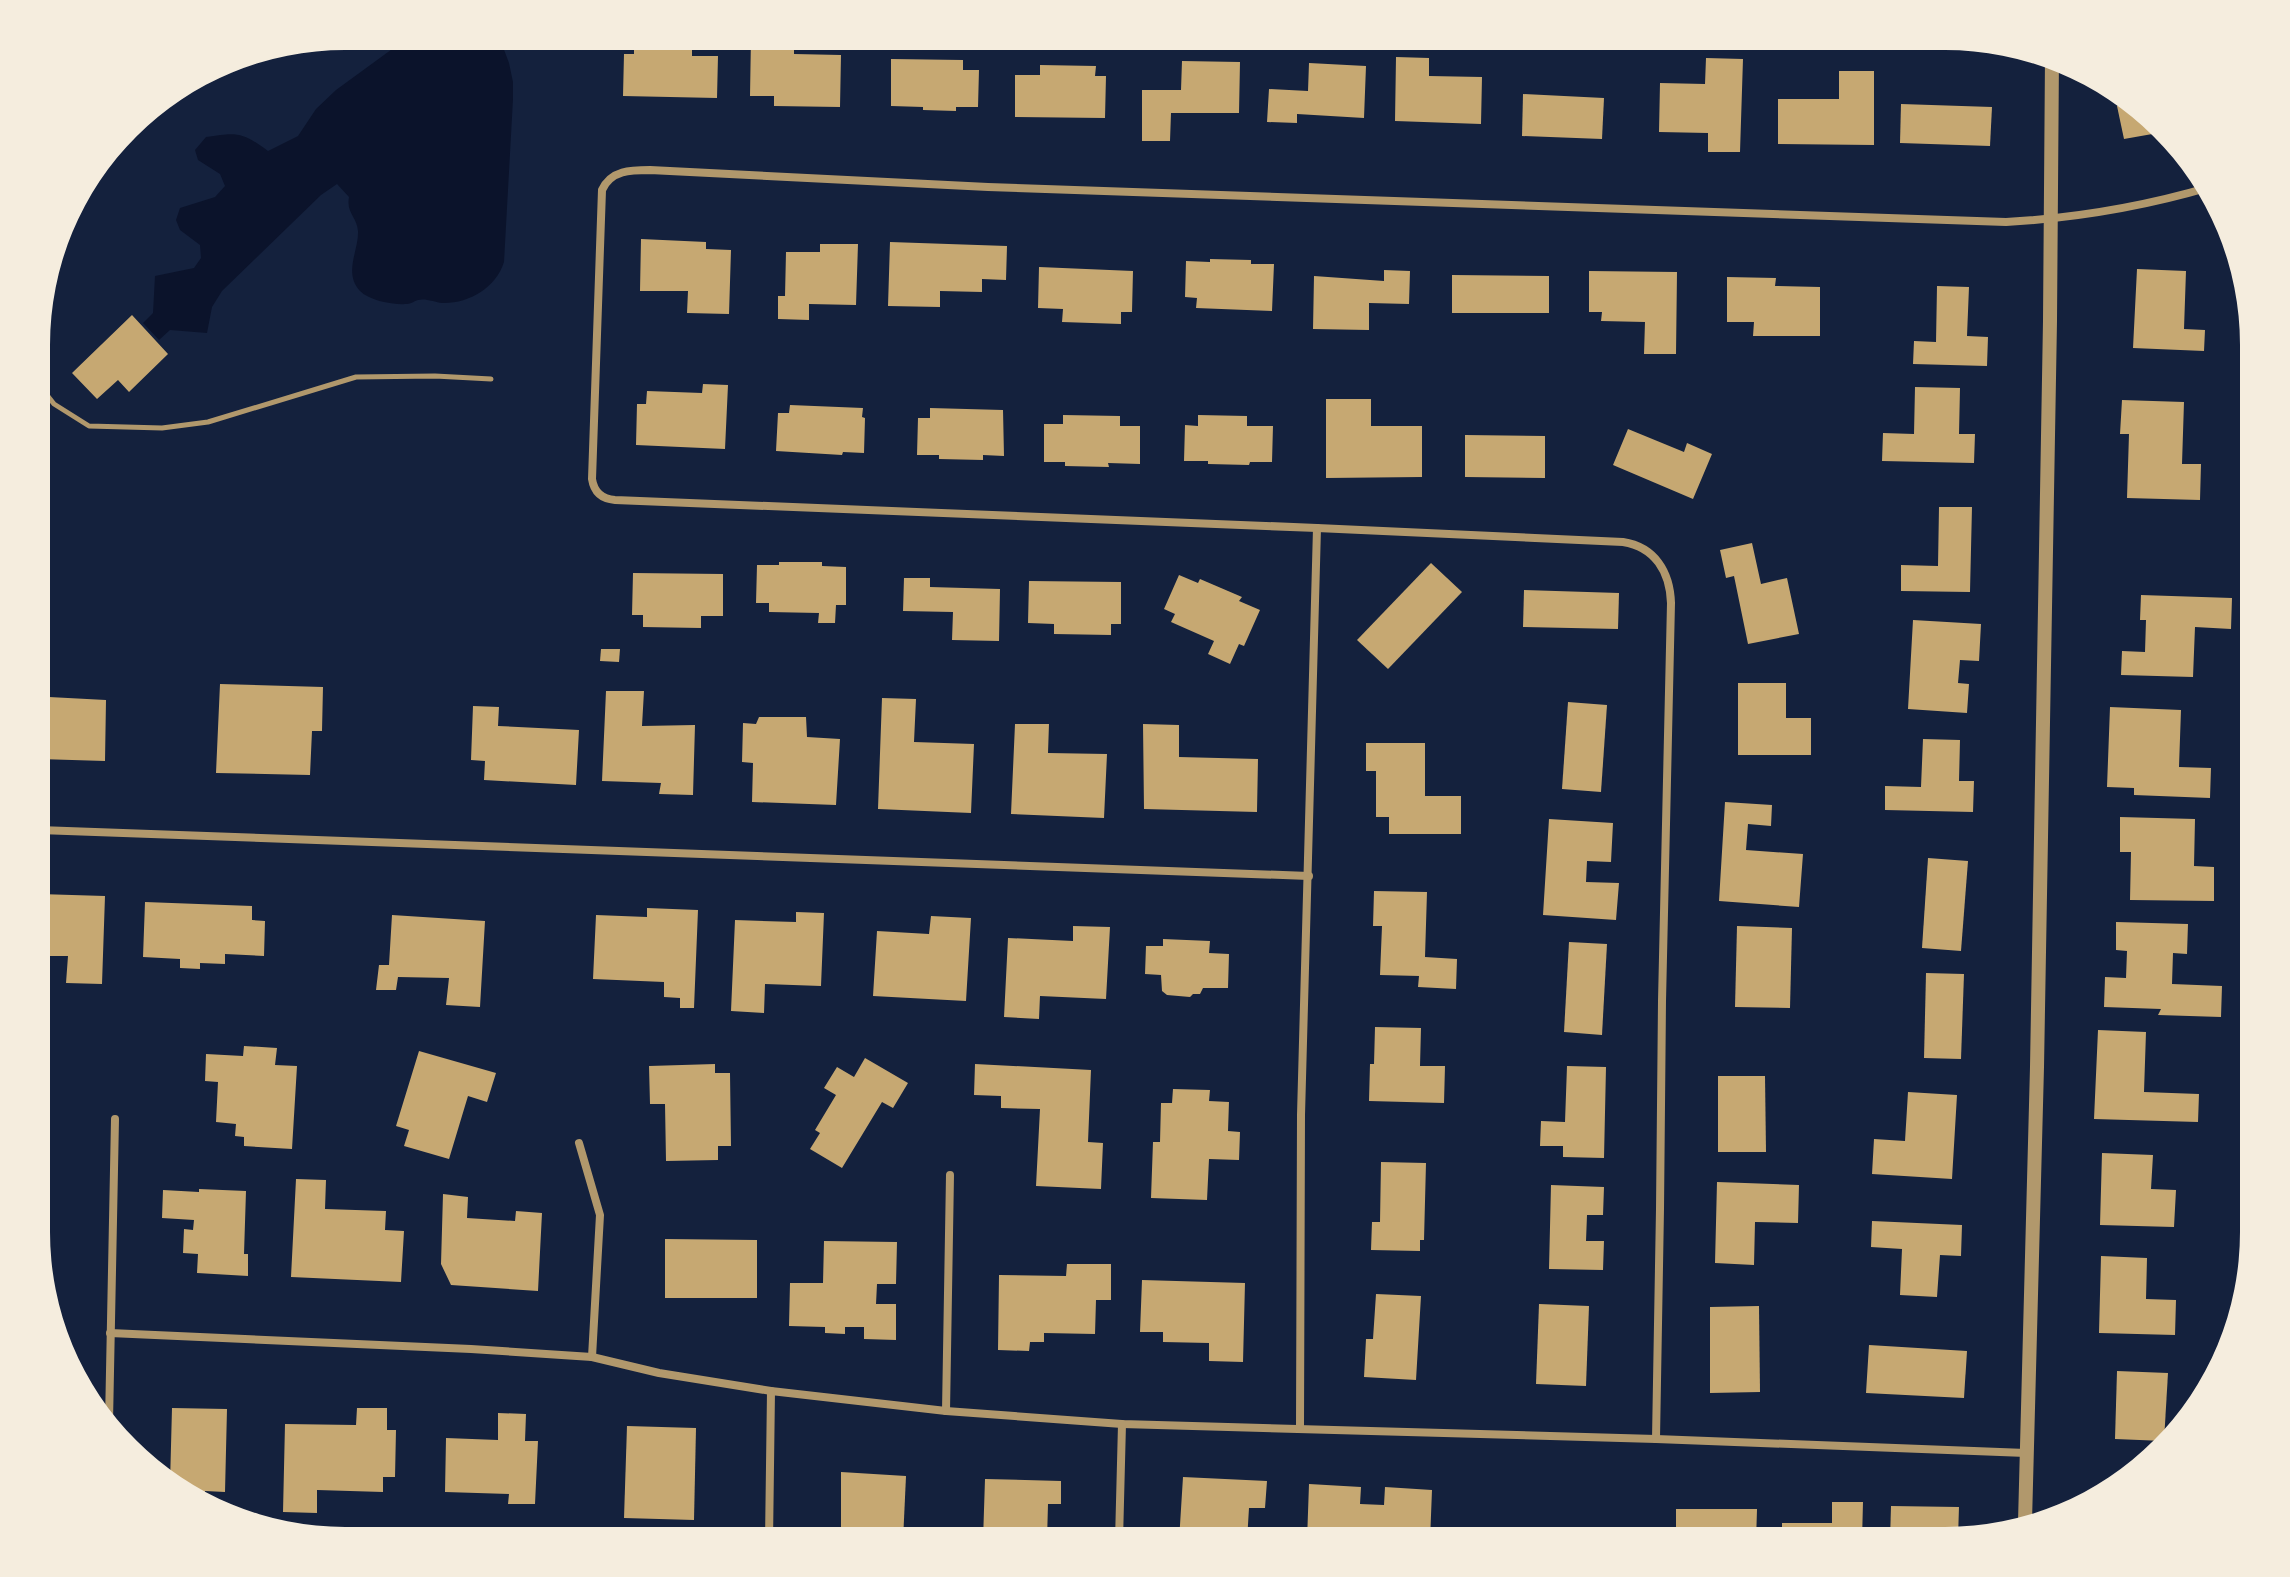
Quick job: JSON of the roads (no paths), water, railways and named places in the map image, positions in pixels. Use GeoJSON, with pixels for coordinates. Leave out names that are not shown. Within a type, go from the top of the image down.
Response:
{"type":"FeatureCollection","features":[{"type":"Feature","properties":{"kind":"street"},"geometry":{"type":"LineString","coordinates":[[2025,1516],[2037,1067],[2052,70]]}},
{"type":"Feature","properties":{"kind":"street"},"geometry":{"type":"LineString","coordinates":[[1656,1439],[1671,603],[1667,578],[1653,555],[1639,546],[1623,542],[603,498],[592,479],[602,190],[609,179],[618,173],[650,170],[1035,189],[1990,221],[2051,219],[2159,202],[2196,191]]}},
{"type":"Feature","properties":{"kind":"street"},"geometry":{"type":"LineString","coordinates":[[1300,1428],[1301,1115],[1317,528]]}},
{"type":"Feature","properties":{"kind":"street"},"geometry":{"type":"LineString","coordinates":[[50,830],[1309,876]]}},
{"type":"Feature","properties":{"kind":"street"},"geometry":{"type":"LineString","coordinates":[[109,1408],[115,1119]]}},
{"type":"Feature","properties":{"kind":"street"},"geometry":{"type":"LineString","coordinates":[[579,1143],[600,1215],[592,1357]]}},
{"type":"Feature","properties":{"kind":"street"},"geometry":{"type":"LineString","coordinates":[[946,1411],[950,1175]]}},
{"type":"Feature","properties":{"kind":"street"},"geometry":{"type":"LineString","coordinates":[[110,1333],[592,1357],[659,1373],[771,1391],[946,1411],[1122,1424],[2026,1453]]}},
{"type":"Feature","properties":{"kind":"street"},"geometry":{"type":"LineString","coordinates":[[769,1527],[771,1391]]}},
{"type":"Feature","properties":{"kind":"street"},"geometry":{"type":"LineString","coordinates":[[1119,1527],[1122,1424]]}},
{"type":"Feature","properties":{"kind":"lane"},"geometry":{"type":"LineString","coordinates":[[50,399],[89,426],[162,428],[208,422],[356,377],[491,379]]}},
{"type":"Feature","properties":{"kind":"water"},"geometry":{"type":"Polygon","coordinates":[[[391,50],[504,50],[513,82],[513,99],[504,262],[495,280],[480,293],[452,303],[421,300],[395,304],[364,294],[355,284],[352,269],[358,239],[357,226],[349,207],[349,197],[337,184],[321,195],[222,291],[212,307],[207,333],[170,330],[159,340],[143,323],[153,313],[155,276],[194,268],[201,258],[200,245],[180,230],[176,220],[180,208],[215,197],[225,186],[220,174],[198,160],[195,150],[206,137],[233,134],[252,140],[268,151],[298,136],[316,109],[336,90],[391,50]]]}}]}
